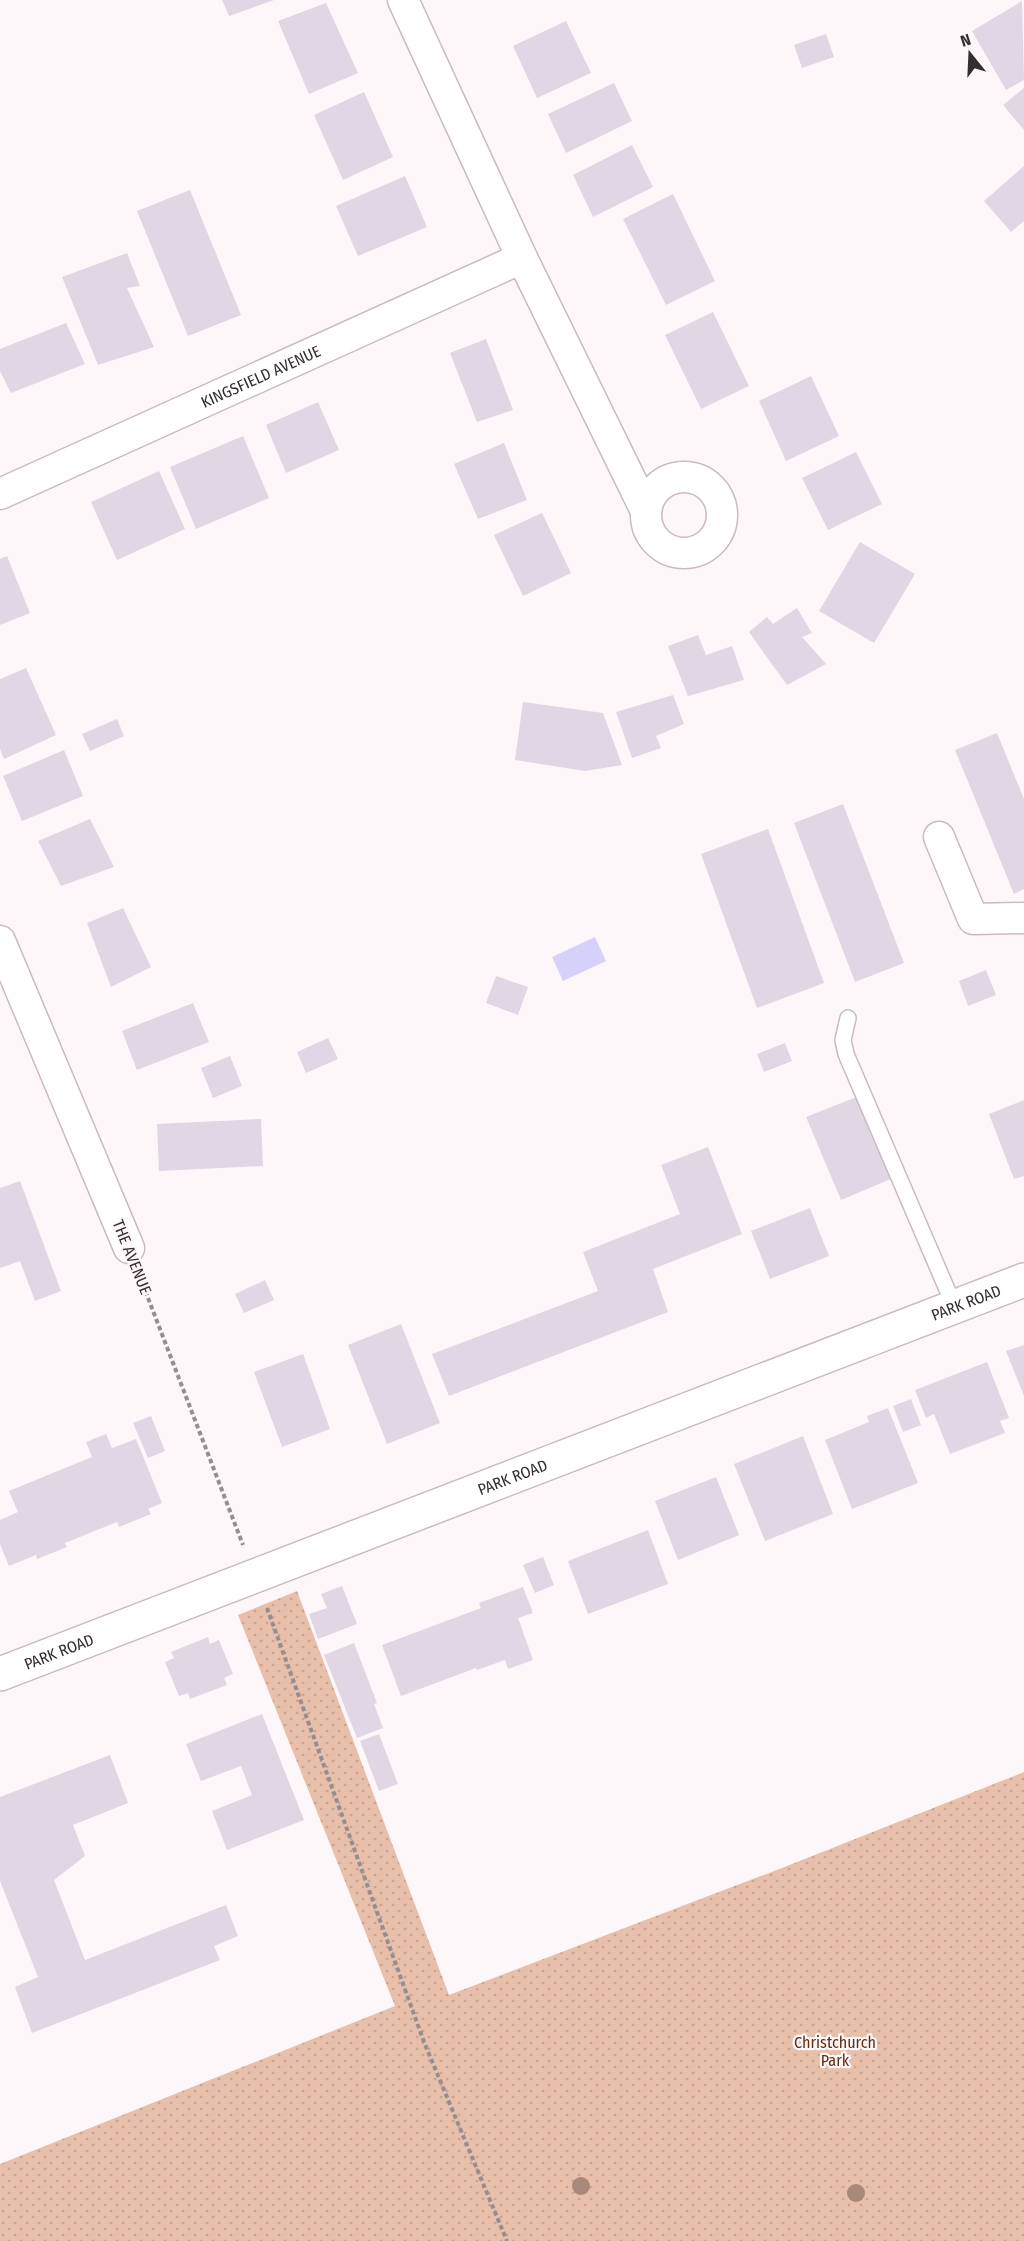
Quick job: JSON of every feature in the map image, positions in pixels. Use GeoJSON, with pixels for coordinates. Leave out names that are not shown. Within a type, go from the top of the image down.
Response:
{"type":"FeatureCollection","features":[{"type":"Feature","properties":{"kind":"street"},"geometry":{"type":"LineString","coordinates":[[403,0],[522,258],[646,511]]}},
{"type":"Feature","properties":{"kind":"street","name":"KINGSFIELD AVENUE"},"geometry":{"type":"LineString","coordinates":[[0,494],[522,258]]}},
{"type":"Feature","properties":{"kind":"street"},"geometry":{"type":"LineString","coordinates":[[939,837],[973,919],[1024,918]]}},
{"type":"Feature","properties":{"kind":"street","name":"THE AVENUE"},"geometry":{"type":"LineString","coordinates":[[0,941],[129,1248]]}},
{"type":"Feature","properties":{"kind":"street","name":"PARK ROAD"},"geometry":{"type":"LineString","coordinates":[[0,1674],[1024,1280]]}},
{"type":"Feature","properties":{"kind":"lane"},"geometry":{"type":"LineString","coordinates":[[848,1018],[843,1040],[846,1054],[955,1308]]}},
{"type":"Feature","properties":{"kind":"path","name":"THE AVENUE"},"geometry":{"type":"LineString","coordinates":[[129,1248],[255,1576],[424,2042],[507,2241]]}},
{"type":"Feature","properties":{"kind":"green space","name":"Christchurch Park"},"geometry":{"type":"Polygon","coordinates":[[[297,1591],[449,1995],[782,1868],[1024,1772],[1024,2241],[0,2241],[0,2164],[395,2006],[238,1615],[297,1591]]]}},
{"type":"Feature","properties":{"kind":"shaded area"},"geometry":{"type":"Polygon","coordinates":[[[595,937],[606,961],[563,981],[552,957],[595,937]]]}},
{"type":"Feature","properties":{"kind":"building"},"geometry":{"type":"Polygon","coordinates":[[[222,0],[274,0],[229,16],[222,0]]]}},
{"type":"Feature","properties":{"kind":"building"},"geometry":{"type":"Polygon","coordinates":[[[1022,1],[1024,80],[1006,90],[972,31],[1022,1]]]}},
{"type":"Feature","properties":{"kind":"building"},"geometry":{"type":"Polygon","coordinates":[[[326,3],[358,73],[309,94],[278,21],[326,3]]]}},
{"type":"Feature","properties":{"kind":"building"},"geometry":{"type":"Polygon","coordinates":[[[566,21],[591,73],[537,98],[513,46],[566,21]]]}},
{"type":"Feature","properties":{"kind":"building"},"geometry":{"type":"Polygon","coordinates":[[[826,34],[834,57],[802,68],[794,45],[826,34]]]}},
{"type":"Feature","properties":{"kind":"building"},"geometry":{"type":"Polygon","coordinates":[[[614,83],[632,121],[566,153],[548,114],[614,83]]]}},
{"type":"Feature","properties":{"kind":"building"},"geometry":{"type":"Polygon","coordinates":[[[1024,88],[1024,130],[1003,105],[1024,88]]]}},
{"type":"Feature","properties":{"kind":"building"},"geometry":{"type":"Polygon","coordinates":[[[364,92],[393,157],[343,180],[314,115],[364,92]]]}},
{"type":"Feature","properties":{"kind":"building"},"geometry":{"type":"Polygon","coordinates":[[[632,145],[653,187],[593,217],[573,175],[632,145]]]}},
{"type":"Feature","properties":{"kind":"building"},"geometry":{"type":"Polygon","coordinates":[[[1024,166],[1024,221],[1011,232],[984,201],[1024,166]]]}},
{"type":"Feature","properties":{"kind":"building"},"geometry":{"type":"Polygon","coordinates":[[[405,176],[427,227],[358,256],[336,206],[405,176]]]}},
{"type":"Feature","properties":{"kind":"building"},"geometry":{"type":"Polygon","coordinates":[[[190,190],[241,315],[188,336],[137,211],[190,190]]]}},
{"type":"Feature","properties":{"kind":"building"},"geometry":{"type":"Polygon","coordinates":[[[673,194],[715,281],[666,305],[623,219],[673,194]]]}},
{"type":"Feature","properties":{"kind":"building"},"geometry":{"type":"Polygon","coordinates":[[[127,253],[140,286],[127,288],[154,347],[98,365],[62,277],[127,253]]]}},
{"type":"Feature","properties":{"kind":"building"},"geometry":{"type":"Polygon","coordinates":[[[713,312],[749,386],[701,409],[665,335],[713,312]]]}},
{"type":"Feature","properties":{"kind":"building"},"geometry":{"type":"Polygon","coordinates":[[[66,323],[85,364],[11,393],[0,371],[0,349],[66,323]]]}},
{"type":"Feature","properties":{"kind":"building"},"geometry":{"type":"Polygon","coordinates":[[[486,339],[513,410],[477,422],[450,353],[486,339]]]}},
{"type":"Feature","properties":{"kind":"building"},"geometry":{"type":"Polygon","coordinates":[[[811,376],[839,436],[786,461],[759,401],[811,376]]]}},
{"type":"Feature","properties":{"kind":"building"},"geometry":{"type":"Polygon","coordinates":[[[318,402],[339,450],[286,473],[266,425],[318,402]]]}},
{"type":"Feature","properties":{"kind":"building"},"geometry":{"type":"Polygon","coordinates":[[[243,436],[269,498],[196,529],[170,467],[243,436]]]}},
{"type":"Feature","properties":{"kind":"building"},"geometry":{"type":"Polygon","coordinates":[[[504,443],[527,500],[478,519],[454,464],[504,443]]]}},
{"type":"Feature","properties":{"kind":"building"},"geometry":{"type":"Polygon","coordinates":[[[856,452],[882,504],[828,530],[802,478],[856,452]]]}},
{"type":"Feature","properties":{"kind":"building"},"geometry":{"type":"Polygon","coordinates":[[[159,471],[185,529],[117,560],[91,502],[159,471]]]}},
{"type":"Feature","properties":{"kind":"building"},"geometry":{"type":"Polygon","coordinates":[[[542,513],[571,573],[523,596],[494,535],[542,513]]]}},
{"type":"Feature","properties":{"kind":"building"},"geometry":{"type":"Polygon","coordinates":[[[860,542],[915,574],[874,643],[819,611],[860,542]]]}},
{"type":"Feature","properties":{"kind":"building"},"geometry":{"type":"Polygon","coordinates":[[[7,556],[30,613],[0,625],[0,559],[7,556]]]}},
{"type":"Feature","properties":{"kind":"building"},"geometry":{"type":"Polygon","coordinates":[[[797,608],[812,633],[802,637],[826,664],[787,685],[749,632],[767,617],[773,624],[797,608]]]}},
{"type":"Feature","properties":{"kind":"building"},"geometry":{"type":"Polygon","coordinates":[[[698,635],[706,655],[732,646],[744,680],[688,696],[668,646],[698,635]]]}},
{"type":"Feature","properties":{"kind":"building"},"geometry":{"type":"Polygon","coordinates":[[[26,668],[56,735],[4,759],[0,749],[0,679],[26,668]]]}},
{"type":"Feature","properties":{"kind":"building"},"geometry":{"type":"Polygon","coordinates":[[[673,695],[684,724],[656,736],[661,748],[632,758],[616,712],[673,695]]]}},
{"type":"Feature","properties":{"kind":"building"},"geometry":{"type":"Polygon","coordinates":[[[523,702],[603,713],[622,765],[585,771],[515,760],[523,702]]]}},
{"type":"Feature","properties":{"kind":"building"},"geometry":{"type":"Polygon","coordinates":[[[117,719],[124,736],[90,751],[82,734],[117,719]]]}},
{"type":"Feature","properties":{"kind":"building"},"geometry":{"type":"Polygon","coordinates":[[[997,733],[1024,799],[1024,889],[1014,894],[955,750],[997,733]]]}},
{"type":"Feature","properties":{"kind":"building"},"geometry":{"type":"Polygon","coordinates":[[[64,750],[83,796],[22,821],[3,776],[64,750]]]}},
{"type":"Feature","properties":{"kind":"building"},"geometry":{"type":"Polygon","coordinates":[[[843,804],[904,963],[855,982],[794,823],[843,804]]]}},
{"type":"Feature","properties":{"kind":"building"},"geometry":{"type":"Polygon","coordinates":[[[90,819],[114,867],[61,886],[38,841],[90,819]]]}},
{"type":"Feature","properties":{"kind":"building"},"geometry":{"type":"Polygon","coordinates":[[[768,829],[824,983],[757,1008],[701,854],[768,829]]]}},
{"type":"Feature","properties":{"kind":"building"},"geometry":{"type":"Polygon","coordinates":[[[123,908],[151,967],[111,987],[87,923],[123,908]]]}},
{"type":"Feature","properties":{"kind":"building"},"geometry":{"type":"Polygon","coordinates":[[[986,970],[996,995],[968,1006],[959,981],[986,970]]]}},
{"type":"Feature","properties":{"kind":"building"},"geometry":{"type":"Polygon","coordinates":[[[496,976],[528,987],[518,1015],[486,1003],[496,976]]]}},
{"type":"Feature","properties":{"kind":"building"},"geometry":{"type":"Polygon","coordinates":[[[193,1003],[209,1042],[137,1070],[122,1031],[193,1003]]]}},
{"type":"Feature","properties":{"kind":"building"},"geometry":{"type":"Polygon","coordinates":[[[328,1038],[338,1059],[306,1073],[297,1052],[328,1038]]]}},
{"type":"Feature","properties":{"kind":"building"},"geometry":{"type":"Polygon","coordinates":[[[785,1043],[792,1061],[764,1072],[757,1054],[785,1043]]]}},
{"type":"Feature","properties":{"kind":"building"},"geometry":{"type":"Polygon","coordinates":[[[230,1056],[242,1086],[213,1098],[201,1068],[230,1056]]]}},
{"type":"Feature","properties":{"kind":"building"},"geometry":{"type":"Polygon","coordinates":[[[859,1096],[893,1178],[841,1200],[806,1117],[859,1096]]]}},
{"type":"Feature","properties":{"kind":"building"},"geometry":{"type":"Polygon","coordinates":[[[1024,1100],[1024,1176],[1014,1179],[989,1114],[1024,1100]]]}},
{"type":"Feature","properties":{"kind":"building"},"geometry":{"type":"Polygon","coordinates":[[[261,1119],[263,1166],[159,1171],[157,1124],[261,1119]]]}},
{"type":"Feature","properties":{"kind":"building"},"geometry":{"type":"Polygon","coordinates":[[[708,1147],[742,1234],[653,1269],[668,1312],[449,1396],[432,1354],[598,1291],[583,1252],[680,1214],[661,1165],[708,1147]]]}},
{"type":"Feature","properties":{"kind":"building"},"geometry":{"type":"Polygon","coordinates":[[[20,1181],[61,1291],[35,1301],[20,1261],[0,1268],[0,1188],[20,1181]]]}},
{"type":"Feature","properties":{"kind":"building"},"geometry":{"type":"Polygon","coordinates":[[[810,1208],[829,1256],[770,1279],[751,1231],[810,1208]]]}},
{"type":"Feature","properties":{"kind":"building"},"geometry":{"type":"Polygon","coordinates":[[[265,1280],[274,1300],[244,1313],[235,1294],[265,1280]]]}},
{"type":"Feature","properties":{"kind":"building"},"geometry":{"type":"Polygon","coordinates":[[[401,1324],[440,1423],[387,1444],[348,1345],[401,1324]]]}},
{"type":"Feature","properties":{"kind":"building"},"geometry":{"type":"Polygon","coordinates":[[[1024,1345],[1024,1396],[1006,1351],[1024,1345]]]}},
{"type":"Feature","properties":{"kind":"building"},"geometry":{"type":"Polygon","coordinates":[[[303,1354],[330,1429],[282,1447],[254,1372],[303,1354]]]}},
{"type":"Feature","properties":{"kind":"building"},"geometry":{"type":"Polygon","coordinates":[[[987,1362],[1009,1418],[1000,1421],[1005,1433],[950,1454],[934,1414],[926,1418],[915,1390],[987,1362]]]}},
{"type":"Feature","properties":{"kind":"building"},"geometry":{"type":"Polygon","coordinates":[[[911,1399],[921,1425],[903,1432],[893,1406],[911,1399]]]}},
{"type":"Feature","properties":{"kind":"building"},"geometry":{"type":"Polygon","coordinates":[[[888,1408],[918,1483],[852,1509],[825,1440],[869,1422],[867,1416],[888,1408]]]}},
{"type":"Feature","properties":{"kind":"building"},"geometry":{"type":"Polygon","coordinates":[[[151,1416],[165,1451],[148,1458],[133,1423],[151,1416]]]}},
{"type":"Feature","properties":{"kind":"building"},"geometry":{"type":"Polygon","coordinates":[[[106,1434],[112,1448],[136,1439],[162,1503],[148,1509],[151,1514],[119,1527],[117,1522],[65,1543],[67,1547],[37,1559],[36,1555],[9,1566],[0,1544],[0,1520],[18,1512],[9,1491],[92,1457],[86,1442],[106,1434]]]}},
{"type":"Feature","properties":{"kind":"building"},"geometry":{"type":"Polygon","coordinates":[[[803,1436],[833,1514],[765,1541],[734,1464],[803,1436]]]}},
{"type":"Feature","properties":{"kind":"building"},"geometry":{"type":"Polygon","coordinates":[[[716,1477],[739,1535],[678,1560],[655,1501],[716,1477]]]}},
{"type":"Feature","properties":{"kind":"building"},"geometry":{"type":"Polygon","coordinates":[[[648,1530],[668,1584],[588,1614],[568,1561],[648,1530]]]}},
{"type":"Feature","properties":{"kind":"building"},"geometry":{"type":"Polygon","coordinates":[[[543,1557],[554,1585],[535,1593],[523,1565],[543,1557]]]}},
{"type":"Feature","properties":{"kind":"building"},"geometry":{"type":"Polygon","coordinates":[[[342,1586],[357,1624],[318,1639],[309,1614],[327,1608],[321,1594],[342,1586]]]}},
{"type":"Feature","properties":{"kind":"building"},"geometry":{"type":"Polygon","coordinates":[[[523,1587],[533,1613],[518,1618],[533,1660],[508,1669],[505,1660],[477,1670],[476,1668],[401,1696],[382,1645],[481,1608],[479,1603],[523,1587]]]}},
{"type":"Feature","properties":{"kind":"building"},"geometry":{"type":"Polygon","coordinates":[[[208,1637],[210,1644],[219,1640],[233,1674],[224,1678],[227,1685],[190,1699],[188,1693],[179,1696],[165,1662],[174,1658],[171,1652],[208,1637]]]}},
{"type":"Feature","properties":{"kind":"building"},"geometry":{"type":"Polygon","coordinates":[[[354,1643],[377,1703],[374,1704],[383,1728],[357,1738],[324,1655],[354,1643]]]}},
{"type":"Feature","properties":{"kind":"building"},"geometry":{"type":"Polygon","coordinates":[[[262,1714],[304,1820],[227,1850],[212,1811],[252,1795],[241,1766],[201,1781],[186,1744],[262,1714]]]}},
{"type":"Feature","properties":{"kind":"building"},"geometry":{"type":"Polygon","coordinates":[[[379,1734],[398,1784],[379,1791],[360,1741],[379,1734]]]}},
{"type":"Feature","properties":{"kind":"building"},"geometry":{"type":"Polygon","coordinates":[[[110,1755],[128,1803],[73,1825],[85,1856],[54,1880],[85,1960],[226,1905],[238,1936],[214,1946],[220,1960],[32,2033],[15,1987],[38,1977],[0,1881],[0,1797],[110,1755]]]}}]}
